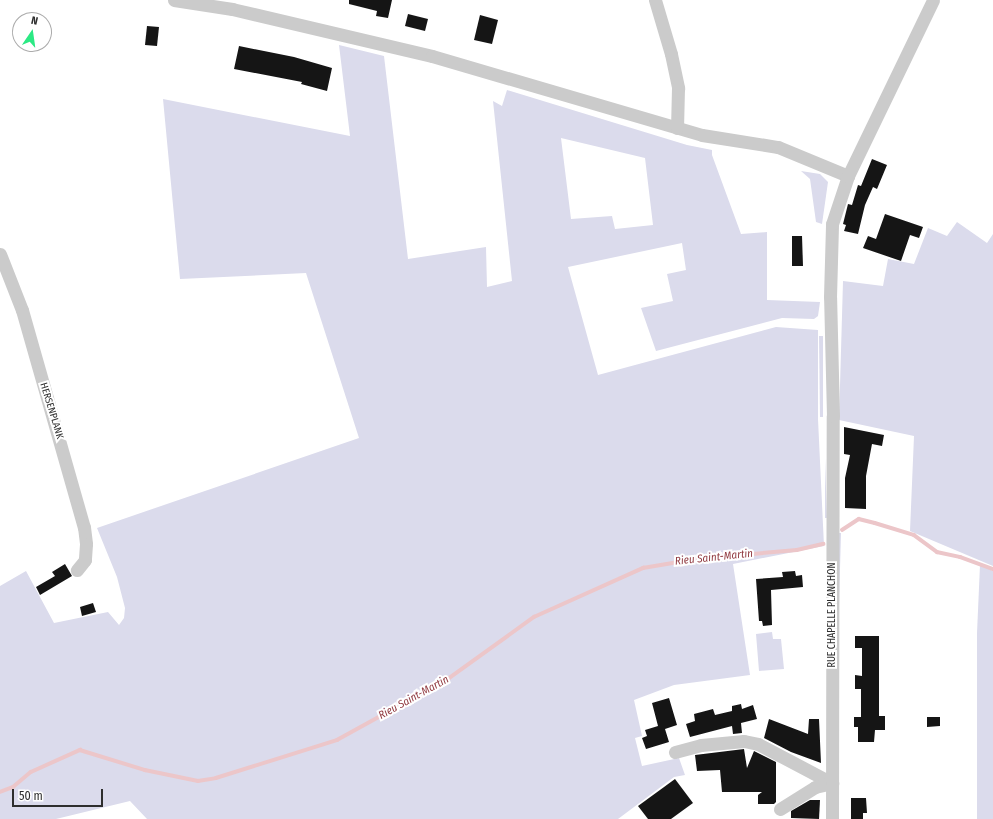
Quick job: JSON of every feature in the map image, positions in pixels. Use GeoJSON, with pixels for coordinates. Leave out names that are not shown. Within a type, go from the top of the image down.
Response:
{"type":"FeatureCollection","features":[{"type":"Feature","properties":{"kind":"street"},"geometry":{"type":"LineString","coordinates":[[174,0],[235,5],[480,68],[702,135],[771,145],[848,176]]}},
{"type":"Feature","properties":{"kind":"street"},"geometry":{"type":"LineString","coordinates":[[655,0],[675,73],[679,100],[676,128]]}},
{"type":"Feature","properties":{"kind":"street","name":"RUE CHAPELLE PLANCHON"},"geometry":{"type":"LineString","coordinates":[[832,819],[832,446],[830,297],[832,224],[848,176],[933,0]]}},
{"type":"Feature","properties":{"kind":"street","name":"HERSENPLANK"},"geometry":{"type":"LineString","coordinates":[[0,254],[22,310],[84,527],[86,544],[85,560],[77,570]]}},
{"type":"Feature","properties":{"kind":"street"},"geometry":{"type":"LineString","coordinates":[[675,752],[701,745],[744,741],[758,744],[832,783]]}},
{"type":"Feature","properties":{"kind":"street"},"geometry":{"type":"LineString","coordinates":[[780,808],[815,787],[832,783]]}},
{"type":"Feature","properties":{"kind":"shaded area"},"geometry":{"type":"Polygon","coordinates":[[[339,45],[384,56],[408,259],[486,247],[487,287],[512,281],[493,101],[502,106],[507,90],[687,145],[712,150],[712,155],[741,234],[767,232],[767,300],[820,302],[818,316],[814,319],[782,318],[656,351],[641,308],[673,301],[667,274],[686,270],[682,243],[568,267],[598,375],[776,327],[818,330],[818,419],[824,546],[733,564],[750,675],[674,685],[634,700],[642,736],[635,738],[642,766],[679,758],[685,775],[674,777],[618,819],[147,819],[130,801],[56,819],[0,819],[0,586],[26,571],[54,623],[108,612],[119,625],[124,618],[125,608],[117,577],[97,528],[359,438],[306,273],[180,279],[163,99],[350,136],[339,45]],[[561,138],[571,219],[612,216],[615,229],[653,225],[645,158],[561,138]]]}},
{"type":"Feature","properties":{"kind":"shaded area"},"geometry":{"type":"Polygon","coordinates":[[[801,171],[820,174],[828,182],[822,224],[816,222],[810,179],[801,171]]]}},
{"type":"Feature","properties":{"kind":"shaded area"},"geometry":{"type":"Polygon","coordinates":[[[957,222],[987,243],[993,234],[993,566],[910,531],[914,436],[839,420],[843,281],[883,286],[888,259],[914,264],[928,228],[947,236],[957,222]]]}},
{"type":"Feature","properties":{"kind":"shaded area"},"geometry":{"type":"Polygon","coordinates":[[[819,336],[823,336],[823,417],[820,417],[819,336]]]}},
{"type":"Feature","properties":{"kind":"shaded area"},"geometry":{"type":"Polygon","coordinates":[[[825,459],[827,518],[825,518],[825,459]]]}},
{"type":"Feature","properties":{"kind":"shaded area"},"geometry":{"type":"Polygon","coordinates":[[[839,533],[841,533],[839,605],[839,533]]]}},
{"type":"Feature","properties":{"kind":"shaded area"},"geometry":{"type":"Polygon","coordinates":[[[980,565],[993,571],[993,819],[977,819],[977,633],[980,565]]]}},
{"type":"Feature","properties":{"kind":"shaded area"},"geometry":{"type":"Polygon","coordinates":[[[772,632],[773,639],[781,639],[784,669],[759,671],[756,634],[772,632]]]}},
{"type":"Feature","properties":{"kind":"building"},"geometry":{"type":"Polygon","coordinates":[[[349,0],[392,0],[388,18],[376,16],[377,11],[349,4],[349,0]]]}},
{"type":"Feature","properties":{"kind":"building"},"geometry":{"type":"Polygon","coordinates":[[[408,14],[428,19],[425,31],[405,26],[408,14]]]}},
{"type":"Feature","properties":{"kind":"building"},"geometry":{"type":"Polygon","coordinates":[[[480,15],[498,20],[492,44],[474,40],[480,15]]]}},
{"type":"Feature","properties":{"kind":"building"},"geometry":{"type":"Polygon","coordinates":[[[147,26],[159,27],[157,46],[145,45],[147,26]]]}},
{"type":"Feature","properties":{"kind":"building"},"geometry":{"type":"Polygon","coordinates":[[[239,46],[294,57],[332,68],[327,91],[301,84],[302,82],[234,69],[239,46]]]}},
{"type":"Feature","properties":{"kind":"building"},"geometry":{"type":"Polygon","coordinates":[[[872,159],[887,165],[877,189],[873,187],[865,205],[858,234],[844,231],[846,225],[843,224],[848,204],[852,205],[858,185],[861,186],[872,159]]]}},
{"type":"Feature","properties":{"kind":"building"},"geometry":{"type":"Polygon","coordinates":[[[885,214],[923,227],[919,238],[910,235],[901,261],[863,248],[868,236],[876,239],[885,214]]]}},
{"type":"Feature","properties":{"kind":"building"},"geometry":{"type":"Polygon","coordinates":[[[792,236],[802,236],[803,266],[792,266],[792,236]]]}},
{"type":"Feature","properties":{"kind":"building"},"geometry":{"type":"Polygon","coordinates":[[[844,427],[884,435],[882,446],[872,444],[866,476],[866,509],[845,508],[845,478],[850,455],[844,454],[844,427]]]}},
{"type":"Feature","properties":{"kind":"building"},"geometry":{"type":"Polygon","coordinates":[[[65,564],[72,576],[40,595],[36,587],[55,576],[52,572],[65,564]]]}},
{"type":"Feature","properties":{"kind":"building"},"geometry":{"type":"Polygon","coordinates":[[[795,571],[796,576],[802,575],[803,587],[771,590],[772,625],[763,626],[762,621],[759,621],[756,579],[783,577],[782,572],[795,571]]]}},
{"type":"Feature","properties":{"kind":"building"},"geometry":{"type":"Polygon","coordinates":[[[93,603],[96,612],[82,616],[80,607],[93,603]]]}},
{"type":"Feature","properties":{"kind":"building"},"geometry":{"type":"Polygon","coordinates":[[[855,636],[879,636],[879,716],[885,716],[885,730],[875,730],[874,742],[858,742],[858,727],[854,727],[854,717],[861,717],[861,689],[855,689],[855,675],[862,676],[862,648],[855,648],[855,636]]]}},
{"type":"Feature","properties":{"kind":"building"},"geometry":{"type":"Polygon","coordinates":[[[669,698],[677,725],[665,729],[669,742],[646,749],[642,738],[647,736],[645,730],[658,726],[652,703],[669,698]]]}},
{"type":"Feature","properties":{"kind":"building"},"geometry":{"type":"Polygon","coordinates":[[[741,704],[742,709],[753,705],[757,719],[741,723],[742,733],[733,734],[732,726],[690,737],[686,724],[695,721],[694,714],[713,709],[715,715],[732,711],[732,706],[741,704]]]}},
{"type":"Feature","properties":{"kind":"building"},"geometry":{"type":"Polygon","coordinates":[[[927,717],[940,717],[940,726],[927,727],[927,717]]]}},
{"type":"Feature","properties":{"kind":"building"},"geometry":{"type":"Polygon","coordinates":[[[769,719],[808,734],[809,719],[819,719],[821,763],[791,752],[764,738],[769,719]]]}},
{"type":"Feature","properties":{"kind":"building"},"geometry":{"type":"Polygon","coordinates":[[[744,749],[747,768],[754,751],[776,762],[776,802],[774,804],[758,804],[758,795],[762,792],[722,792],[720,770],[697,771],[695,755],[744,749]]]}},
{"type":"Feature","properties":{"kind":"building"},"geometry":{"type":"Polygon","coordinates":[[[675,779],[693,803],[671,819],[648,819],[638,806],[675,779]]]}},
{"type":"Feature","properties":{"kind":"building"},"geometry":{"type":"Polygon","coordinates":[[[851,798],[866,798],[867,813],[863,813],[863,819],[851,819],[851,798]]]}},
{"type":"Feature","properties":{"kind":"building"},"geometry":{"type":"Polygon","coordinates":[[[810,800],[820,800],[819,819],[791,818],[791,811],[810,800]]]}},
{"type":"Feature","properties":{"kind":"waterway","name":"Rieu Saint-Martin"},"geometry":{"type":"LineString","coordinates":[[842,530],[859,519],[875,523],[914,535],[937,552],[960,557],[993,569]]}},
{"type":"Feature","properties":{"kind":"waterway","name":"Rieu Saint-Martin"},"geometry":{"type":"LineString","coordinates":[[0,792],[13,787],[31,772],[80,750],[145,770],[198,781],[216,778],[337,740],[448,679],[534,617],[643,568],[696,559],[797,550],[823,544]]}}]}
